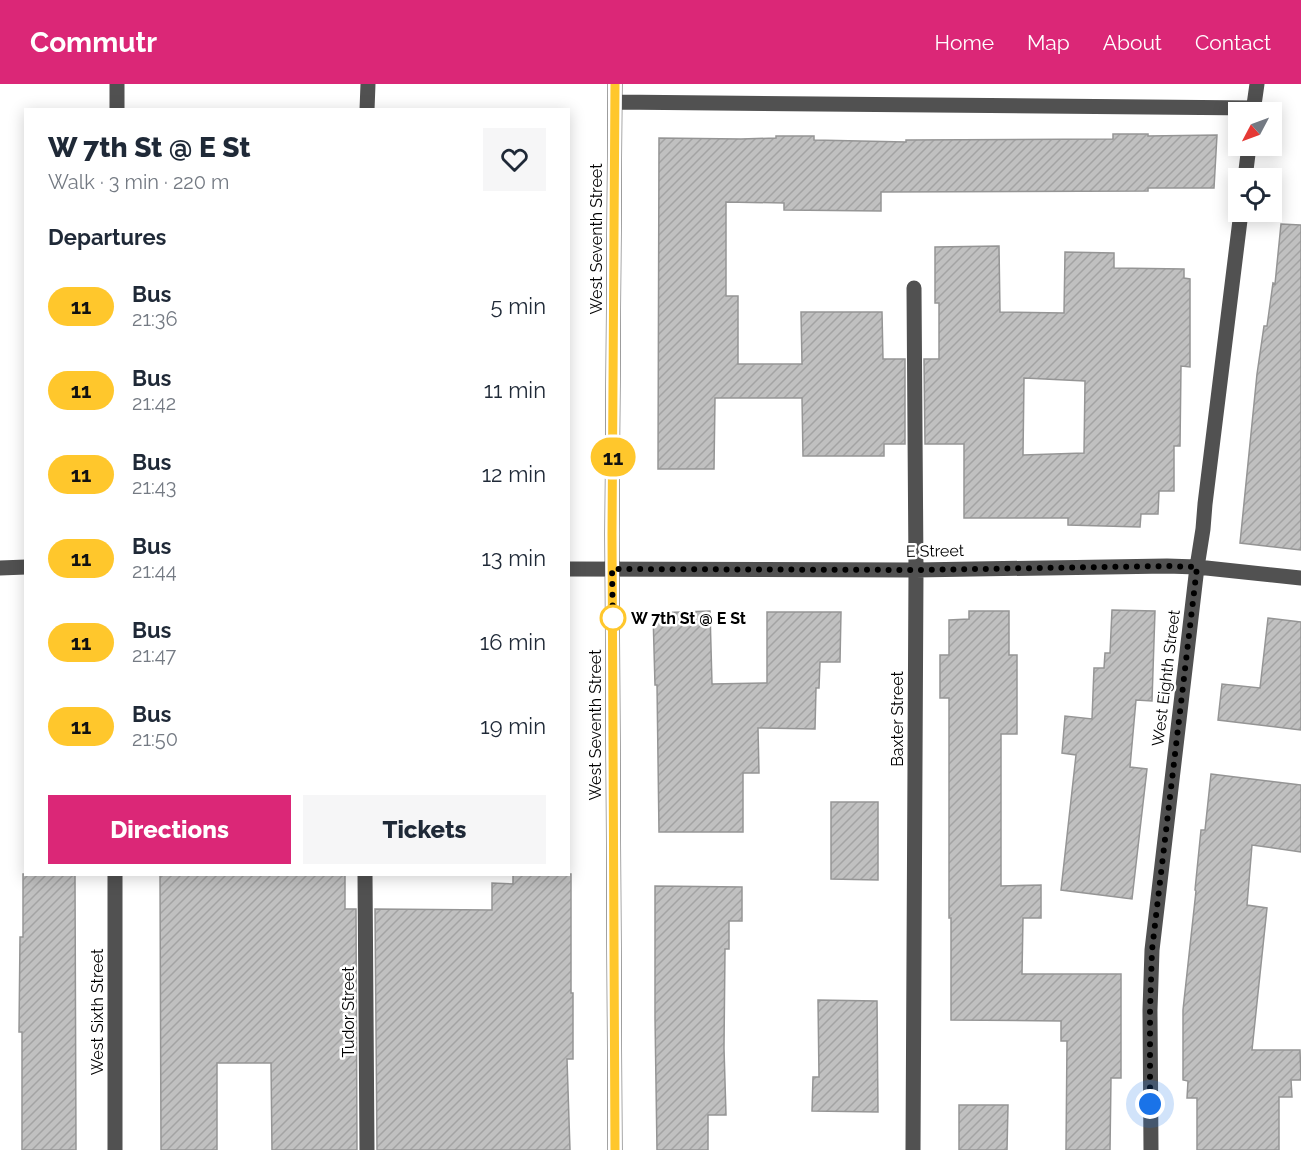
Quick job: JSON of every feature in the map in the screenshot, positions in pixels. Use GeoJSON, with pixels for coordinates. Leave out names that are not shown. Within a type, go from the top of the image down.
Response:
{"type":"FeatureCollection","features":[{"type":"Feature","properties":{"kind":"street"},"geometry":{"type":"LineString","coordinates":[[117,84],[117,108]]}},
{"type":"Feature","properties":{"kind":"street"},"geometry":{"type":"LineString","coordinates":[[368,84],[368,108]]}},
{"type":"Feature","properties":{"kind":"street","name":"West Seventh Street"},"geometry":{"type":"LineString","coordinates":[[615,84],[612,569],[615,1150]]}},
{"type":"Feature","properties":{"kind":"street"},"geometry":{"type":"LineString","coordinates":[[1255,102],[1257,84]]}},
{"type":"Feature","properties":{"kind":"street"},"geometry":{"type":"LineString","coordinates":[[615,102],[1228,110]]}},
{"type":"Feature","properties":{"kind":"street","name":"West Eighth Street"},"geometry":{"type":"LineString","coordinates":[[1151,1150],[1152,950],[1240,222]]}},
{"type":"Feature","properties":{"kind":"street","name":"Baxter Street"},"geometry":{"type":"LineString","coordinates":[[913,1150],[916,570],[914,288]]}},
{"type":"Feature","properties":{"kind":"street","name":"E Street"},"geometry":{"type":"LineString","coordinates":[[570,569],[916,570],[1167,566],[1301,578]]}},
{"type":"Feature","properties":{"kind":"street"},"geometry":{"type":"LineString","coordinates":[[0,568],[24,567]]}},
{"type":"Feature","properties":{"kind":"street","name":"West Sixth Street"},"geometry":{"type":"LineString","coordinates":[[115,876],[115,1150]]}},
{"type":"Feature","properties":{"kind":"street","name":"Tudor Street"},"geometry":{"type":"LineString","coordinates":[[365,876],[367,1150]]}},
{"type":"Feature","properties":{"kind":"building"},"geometry":{"type":"Polygon","coordinates":[[[1113,134],[1217,135],[1214,188],[1148,188],[1148,191],[881,192],[881,211],[784,210],[784,203],[726,202],[726,296],[738,296],[738,364],[802,364],[801,312],[882,312],[883,359],[905,359],[905,444],[884,444],[884,456],[803,456],[802,398],[715,398],[714,469],[658,469],[659,138],[741,139],[814,136],[814,140],[906,142],[906,140],[1113,139],[1113,134]]]}},
{"type":"Feature","properties":{"kind":"building"},"geometry":{"type":"Polygon","coordinates":[[[1281,224],[1301,225],[1301,550],[1240,543],[1257,374],[1264,326],[1267,326],[1273,283],[1275,284],[1281,224]]]}},
{"type":"Feature","properties":{"kind":"building"},"geometry":{"type":"Polygon","coordinates":[[[999,246],[1000,312],[1064,313],[1065,252],[1114,253],[1114,268],[1184,269],[1184,278],[1190,279],[1190,367],[1181,366],[1180,446],[1174,446],[1174,491],[1159,491],[1158,514],[1141,514],[1140,527],[1068,525],[1068,518],[964,518],[964,444],[925,444],[924,359],[939,359],[939,303],[935,303],[935,247],[999,246]],[[1024,378],[1023,455],[1084,453],[1085,381],[1024,378]]]}},
{"type":"Feature","properties":{"kind":"building"},"geometry":{"type":"Polygon","coordinates":[[[1112,610],[1155,611],[1152,701],[1136,700],[1130,767],[1147,769],[1132,899],[1061,890],[1076,755],[1062,753],[1065,716],[1092,719],[1094,668],[1104,668],[1105,653],[1110,653],[1112,610]]]}},
{"type":"Feature","properties":{"kind":"building"},"geometry":{"type":"Polygon","coordinates":[[[710,611],[712,684],[767,683],[767,612],[841,612],[840,662],[820,662],[819,688],[816,688],[815,729],[758,728],[759,773],[743,773],[743,832],[659,832],[657,685],[655,685],[653,613],[710,611]]]}},
{"type":"Feature","properties":{"kind":"building"},"geometry":{"type":"Polygon","coordinates":[[[969,611],[1009,611],[1009,655],[1017,655],[1017,734],[1001,734],[1001,886],[1041,885],[1041,918],[1023,918],[1022,974],[1121,974],[1121,1078],[1111,1078],[1110,1150],[1066,1150],[1067,1041],[1061,1041],[1061,1021],[951,1020],[949,698],[940,698],[940,655],[949,655],[949,620],[969,619],[969,611]]]}},
{"type":"Feature","properties":{"kind":"building"},"geometry":{"type":"Polygon","coordinates":[[[1268,618],[1301,622],[1301,730],[1218,720],[1222,684],[1260,688],[1268,618]]]}},
{"type":"Feature","properties":{"kind":"building"},"geometry":{"type":"Polygon","coordinates":[[[1211,774],[1301,785],[1301,852],[1252,845],[1247,905],[1267,908],[1252,1050],[1300,1050],[1301,1080],[1291,1080],[1292,1097],[1279,1097],[1279,1150],[1197,1150],[1197,1098],[1187,1098],[1188,1081],[1183,1080],[1183,1010],[1201,830],[1205,830],[1211,774]]]}},
{"type":"Feature","properties":{"kind":"building"},"geometry":{"type":"Polygon","coordinates":[[[831,802],[878,802],[878,880],[831,879],[831,802]]]}},
{"type":"Feature","properties":{"kind":"building"},"geometry":{"type":"Polygon","coordinates":[[[23,874],[24,876],[75,876],[76,1150],[22,1150],[22,1032],[19,1032],[20,937],[23,937],[23,874]]]}},
{"type":"Feature","properties":{"kind":"building"},"geometry":{"type":"Polygon","coordinates":[[[571,874],[573,1059],[567,1059],[570,1150],[377,1150],[375,909],[492,910],[492,883],[513,884],[513,876],[570,876],[571,874]]]}},
{"type":"Feature","properties":{"kind":"building"},"geometry":{"type":"Polygon","coordinates":[[[160,876],[345,876],[345,909],[356,909],[357,1150],[272,1150],[271,1063],[217,1063],[217,1150],[161,1150],[160,876]]]}},
{"type":"Feature","properties":{"kind":"building"},"geometry":{"type":"Polygon","coordinates":[[[655,886],[742,887],[742,921],[729,921],[729,949],[725,949],[726,1115],[708,1115],[708,1150],[657,1150],[655,886]]]}},
{"type":"Feature","properties":{"kind":"building"},"geometry":{"type":"Polygon","coordinates":[[[818,1000],[877,1001],[878,1112],[812,1111],[813,1077],[819,1077],[818,1000]]]}},
{"type":"Feature","properties":{"kind":"building"},"geometry":{"type":"Polygon","coordinates":[[[959,1105],[1008,1105],[1007,1150],[959,1150],[959,1105]]]}},
{"type":"Feature","properties":{"kind":"bus line","name":"11"},"geometry":{"type":"LineString","coordinates":[[615,84],[612,534],[615,1150]]}},
{"type":"Feature","properties":{"kind":"place","name":"W 7th St @ E St"},"geometry":{"type":"Point","coordinates":[613,618]}},
{"type":"Feature","properties":{"kind":"route"},"geometry":{"type":"LineString","coordinates":[[613,618],[613,628],[612,569],[916,570],[1197,567],[1152,950],[1150,1104]]}}]}
